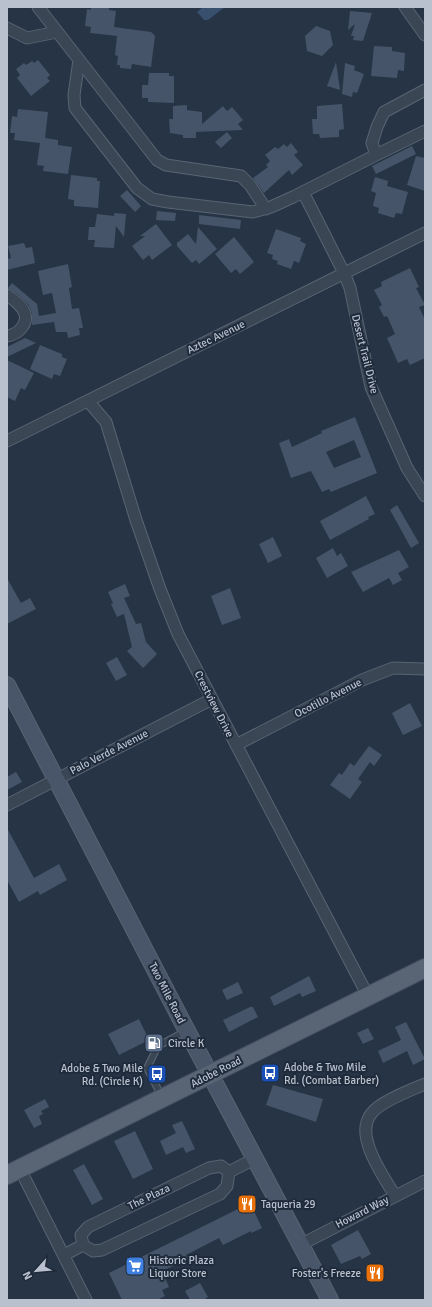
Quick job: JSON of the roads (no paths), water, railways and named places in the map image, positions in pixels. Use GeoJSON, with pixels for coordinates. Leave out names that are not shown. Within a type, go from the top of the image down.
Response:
{"type":"FeatureCollection","features":[{"type":"Feature","properties":{"kind":"main road","name":"Adobe Road"},"geometry":{"type":"LineString","coordinates":[[11,1172],[211,1075],[425,968]]}},
{"type":"Feature","properties":{"kind":"street"},"geometry":{"type":"LineString","coordinates":[[38,7],[157,160],[166,165],[241,176],[250,185],[266,209]]}},
{"type":"Feature","properties":{"kind":"street"},"geometry":{"type":"LineString","coordinates":[[405,7],[425,35]]}},
{"type":"Feature","properties":{"kind":"street"},"geometry":{"type":"LineString","coordinates":[[7,28],[12,32],[28,38],[57,32]]}},
{"type":"Feature","properties":{"kind":"street"},"geometry":{"type":"LineString","coordinates":[[78,60],[74,95],[75,108],[137,188],[152,199],[253,212],[266,209],[425,131]]}},
{"type":"Feature","properties":{"kind":"street"},"geometry":{"type":"LineString","coordinates":[[376,155],[372,143],[384,112],[425,90]]}},
{"type":"Feature","properties":{"kind":"street","name":"Desert Trail Drive"},"geometry":{"type":"LineString","coordinates":[[302,192],[344,273],[350,288],[371,387],[407,468],[425,496]]}},
{"type":"Feature","properties":{"kind":"street","name":"Aztec Avenue"},"geometry":{"type":"LineString","coordinates":[[7,441],[425,233]]}},
{"type":"Feature","properties":{"kind":"street"},"geometry":{"type":"LineString","coordinates":[[7,295],[18,303],[25,314],[24,322],[20,331],[7,336]]}},
{"type":"Feature","properties":{"kind":"street","name":"Crestview Drive"},"geometry":{"type":"LineString","coordinates":[[88,401],[106,422],[136,520],[178,634],[368,996]]}},
{"type":"Feature","properties":{"kind":"street","name":"Ocotillo Avenue"},"geometry":{"type":"LineString","coordinates":[[236,745],[362,680],[393,668],[425,669]]}},
{"type":"Feature","properties":{"kind":"street","name":"Two Mile Road"},"geometry":{"type":"LineString","coordinates":[[7,685],[254,1159],[330,1300]]}},
{"type":"Feature","properties":{"kind":"street","name":"Palo Verde Avenue"},"geometry":{"type":"LineString","coordinates":[[7,805],[212,699]]}},
{"type":"Feature","properties":{"kind":"street"},"geometry":{"type":"LineString","coordinates":[[395,1196],[371,1152],[366,1139],[364,1126],[371,1113],[377,1108],[425,1084]]}},
{"type":"Feature","properties":{"kind":"street"},"geometry":{"type":"LineString","coordinates":[[64,1255],[83,1245],[93,1251],[102,1250],[220,1194],[227,1186],[229,1172],[254,1159]]}},
{"type":"Feature","properties":{"kind":"street","name":"The Plaza"},"geometry":{"type":"LineString","coordinates":[[83,1245],[81,1235],[88,1227],[102,1220],[209,1168],[221,1166],[229,1172]]}},
{"type":"Feature","properties":{"kind":"street"},"geometry":{"type":"LineString","coordinates":[[11,1172],[64,1255],[86,1300]]}},
{"type":"Feature","properties":{"kind":"street","name":"Howard Way"},"geometry":{"type":"LineString","coordinates":[[300,1244],[425,1181]]}},
{"type":"Feature","properties":{"kind":"lane"},"geometry":{"type":"LineString","coordinates":[[162,1099],[147,1068],[158,1046],[187,1031]]}},
{"type":"Feature","properties":{"kind":"water"},"geometry":{"type":"Polygon","coordinates":[[[203,7],[225,7],[208,20],[204,20],[197,12],[203,7]]]}},
{"type":"Feature","properties":{"kind":"place","name":"Circle K"},"geometry":{"type":"Point","coordinates":[154,1043]}},
{"type":"Feature","properties":{"kind":"place","name":"Adobe & Two Mile Rd. (Combat Barber)"},"geometry":{"type":"Point","coordinates":[270,1073]}},
{"type":"Feature","properties":{"kind":"place","name":"Adobe & Two Mile Rd. (Circle K)"},"geometry":{"type":"Point","coordinates":[157,1074]}},
{"type":"Feature","properties":{"kind":"place","name":"Taqueria 29"},"geometry":{"type":"Point","coordinates":[247,1204]}},
{"type":"Feature","properties":{"kind":"place","name":"Historic Plaza Liquor Store"},"geometry":{"type":"Point","coordinates":[135,1266]}},
{"type":"Feature","properties":{"kind":"place","name":"Foster's Freeze"},"geometry":{"type":"Point","coordinates":[375,1273]}}]}
